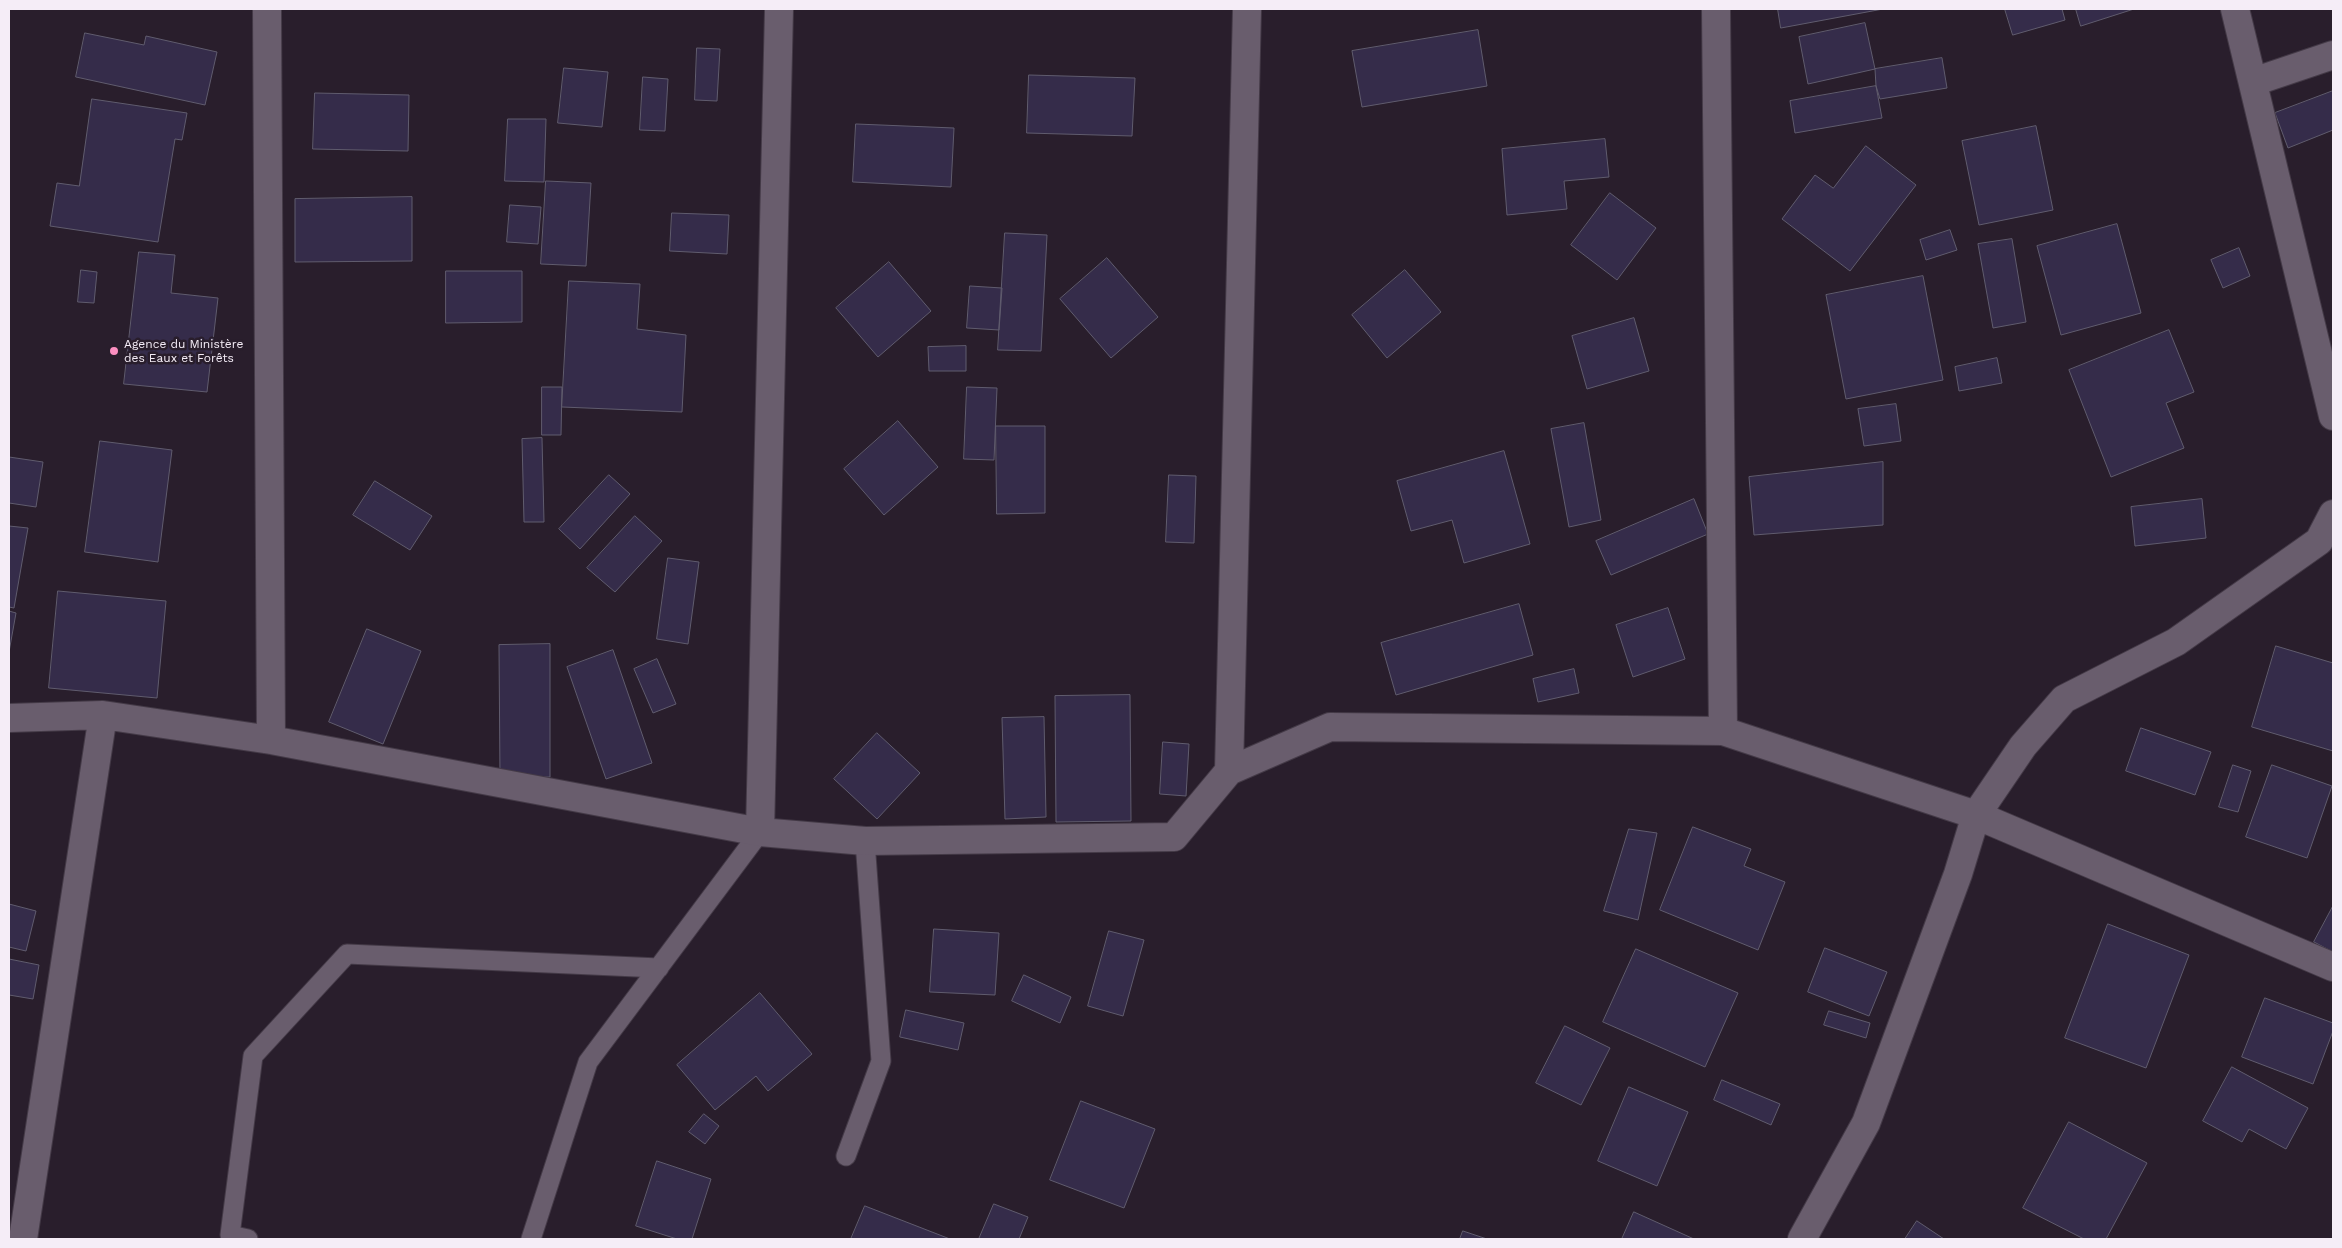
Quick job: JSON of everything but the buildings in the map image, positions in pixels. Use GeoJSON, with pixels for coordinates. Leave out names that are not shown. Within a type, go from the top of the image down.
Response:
{"type":"FeatureCollection","features":[{"type":"Feature","properties":{"kind":"street"},"geometry":{"type":"LineString","coordinates":[[267,9],[271,740]]}},
{"type":"Feature","properties":{"kind":"street"},"geometry":{"type":"LineString","coordinates":[[760,832],[779,9]]}},
{"type":"Feature","properties":{"kind":"street"},"geometry":{"type":"LineString","coordinates":[[1229,771],[1247,9]]}},
{"type":"Feature","properties":{"kind":"street"},"geometry":{"type":"LineString","coordinates":[[1716,9],[1723,731]]}},
{"type":"Feature","properties":{"kind":"street"},"geometry":{"type":"LineString","coordinates":[[2235,9],[2333,416]]}},
{"type":"Feature","properties":{"kind":"street"},"geometry":{"type":"LineString","coordinates":[[2253,82],[2333,55]]}},
{"type":"Feature","properties":{"kind":"street"},"geometry":{"type":"LineString","coordinates":[[1802,1239],[1866,1123],[1958,874],[1976,815],[2023,746],[2064,699],[2176,642],[2319,541],[2333,514]]}},
{"type":"Feature","properties":{"kind":"street"},"geometry":{"type":"LineString","coordinates":[[23,1239],[103,714]]}},
{"type":"Feature","properties":{"kind":"street"},"geometry":{"type":"LineString","coordinates":[[9,718],[103,714],[271,740],[760,832],[865,841],[1174,837],[1229,771],[1330,726],[1723,731],[1976,815],[2333,967]]}},
{"type":"Feature","properties":{"kind":"lane"},"geometry":{"type":"LineString","coordinates":[[531,1239],[588,1062],[760,832]]}},
{"type":"Feature","properties":{"kind":"lane"},"geometry":{"type":"LineString","coordinates":[[846,1156],[881,1061],[865,841]]}},
{"type":"Feature","properties":{"kind":"lane"},"geometry":{"type":"LineString","coordinates":[[248,1239],[230,1235],[252,1056],[347,954],[659,968]]}},
{"type":"Feature","properties":{"kind":"place","name":"Agence du Ministère des Eaux et Forêts"},"geometry":{"type":"Point","coordinates":[114,351]}}]}
